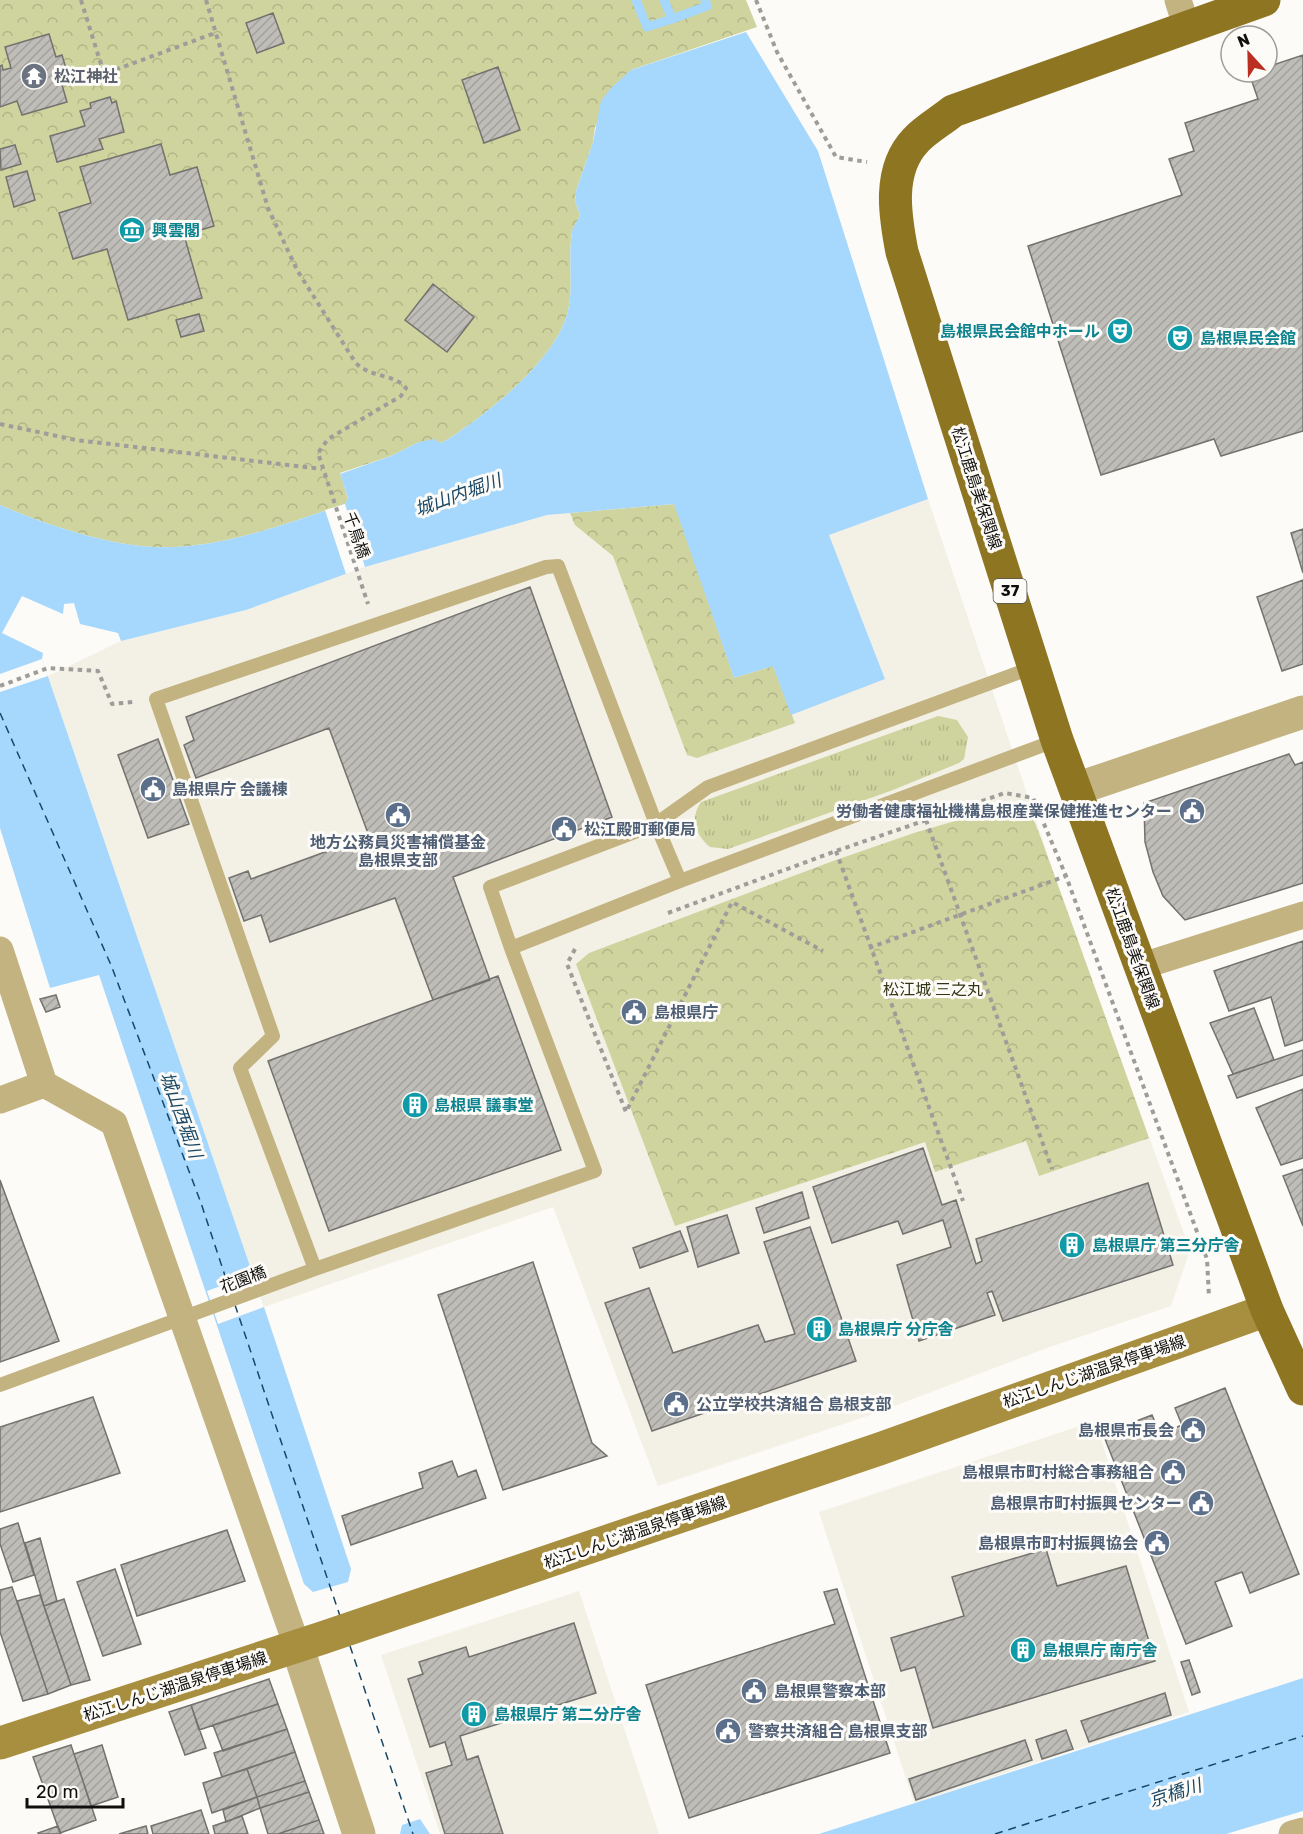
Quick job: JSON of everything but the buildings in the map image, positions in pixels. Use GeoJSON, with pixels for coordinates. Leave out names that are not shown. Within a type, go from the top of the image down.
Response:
{"type":"FeatureCollection","features":[{"type":"Feature","properties":{"kind":"main road","name":"松江鹿島美保関線"},"geometry":{"type":"LineString","coordinates":[[1264,0],[1182,14],[953,111],[915,141],[900,168],[895,192],[895,218],[902,252],[1057,740],[1139,967],[1268,1310],[1303,1389]]}},
{"type":"Feature","properties":{"kind":"main road","name":"松江しんじ湖温泉停車場線"},"geometry":{"type":"LineString","coordinates":[[0,1743],[369,1622],[879,1449],[1268,1310]]}},
{"type":"Feature","properties":{"kind":"street"},"geometry":{"type":"LineString","coordinates":[[1076,789],[1303,712]]}},
{"type":"Feature","properties":{"kind":"street"},"geometry":{"type":"LineString","coordinates":[[1139,967],[1303,915]]}},
{"type":"Feature","properties":{"kind":"street"},"geometry":{"type":"LineString","coordinates":[[0,950],[44,1084],[114,1123],[183,1319],[309,1642],[359,1834]]}},
{"type":"Feature","properties":{"kind":"street"},"geometry":{"type":"LineString","coordinates":[[0,1100],[44,1084]]}},
{"type":"Feature","properties":{"kind":"street"},"geometry":{"type":"LineString","coordinates":[[1292,1834],[1303,1831]]}},
{"type":"Feature","properties":{"kind":"lane"},"geometry":{"type":"LineString","coordinates":[[315,1269],[240,1068],[273,1036],[156,699],[546,567],[558,566],[680,881]]}},
{"type":"Feature","properties":{"kind":"lane"},"geometry":{"type":"LineString","coordinates":[[1034,666],[708,787],[657,824],[490,887],[511,948],[680,881],[1057,740]]}},
{"type":"Feature","properties":{"kind":"lane","name":"花園橋"},"geometry":{"type":"LineString","coordinates":[[0,1384],[315,1269],[595,1172],[511,948]]}},
{"type":"Feature","properties":{"kind":"path"},"geometry":{"type":"LineString","coordinates":[[81,0],[104,74],[215,33]]}},
{"type":"Feature","properties":{"kind":"path"},"geometry":{"type":"LineString","coordinates":[[0,424],[76,440],[322,469],[318,453],[328,439],[401,396],[406,388],[401,382],[361,370],[288,253],[268,208],[206,0]]}},
{"type":"Feature","properties":{"kind":"path"},"geometry":{"type":"LineString","coordinates":[[756,0],[777,52],[836,157],[900,168]]}},
{"type":"Feature","properties":{"kind":"path","name":"千鳥橋"},"geometry":{"type":"LineString","coordinates":[[322,469],[375,625]]}},
{"type":"Feature","properties":{"kind":"path"},"geometry":{"type":"LineString","coordinates":[[0,686],[48,668],[98,671],[112,704],[156,699]]}},
{"type":"Feature","properties":{"kind":"path"},"geometry":{"type":"LineString","coordinates":[[663,915],[836,851],[1005,794],[1034,798],[1066,876],[1207,1259],[1210,1330]]}},
{"type":"Feature","properties":{"kind":"path"},"geometry":{"type":"LineString","coordinates":[[926,820],[1052,1169]]}},
{"type":"Feature","properties":{"kind":"path"},"geometry":{"type":"LineString","coordinates":[[836,851],[869,948],[963,1202]]}},
{"type":"Feature","properties":{"kind":"path"},"geometry":{"type":"LineString","coordinates":[[869,948],[1066,876]]}},
{"type":"Feature","properties":{"kind":"path"},"geometry":{"type":"LineString","coordinates":[[728,891],[732,902],[823,951]]}},
{"type":"Feature","properties":{"kind":"path"},"geometry":{"type":"LineString","coordinates":[[576,947],[567,964],[626,1112],[732,902]]}},
{"type":"Feature","properties":{"kind":"shaded area","name":"島根県庁"},"geometry":{"type":"Polygon","coordinates":[[[928,499],[1054,874],[1190,1250],[1171,1306],[1047,1348],[873,1414],[658,1486],[553,1207],[264,1307],[48,676],[121,641],[246,610],[365,567],[547,515],[675,504],[885,679],[829,535],[928,499]]]}},
{"type":"Feature","properties":{"kind":"shaded area"},"geometry":{"type":"Polygon","coordinates":[[[1095,1421],[1189,1712],[914,1803],[819,1512],[1095,1421]]]}},
{"type":"Feature","properties":{"kind":"shaded area"},"geometry":{"type":"Polygon","coordinates":[[[579,1591],[659,1834],[440,1834],[381,1655],[579,1591]]]}},
{"type":"Feature","properties":{"kind":"green space"},"geometry":{"type":"Polygon","coordinates":[[[0,0],[746,0],[757,27],[631,70],[595,127],[593,142],[576,191],[575,201],[580,215],[572,232],[570,297],[563,325],[538,364],[502,399],[447,440],[440,443],[419,442],[391,456],[340,473],[348,499],[345,504],[227,540],[178,547],[154,547],[96,538],[0,505],[0,0]]]}},
{"type":"Feature","properties":{"kind":"green space"},"geometry":{"type":"Polygon","coordinates":[[[675,504],[734,678],[773,666],[795,723],[697,758],[687,755],[613,556],[575,525],[570,513],[675,504]]]}},
{"type":"Feature","properties":{"kind":"green space"},"geometry":{"type":"Polygon","coordinates":[[[938,716],[957,720],[968,737],[964,759],[959,763],[893,790],[728,849],[710,847],[698,832],[695,815],[701,802],[938,716]]]}},
{"type":"Feature","properties":{"kind":"green space","name":"松江城 三之丸"},"geometry":{"type":"Polygon","coordinates":[[[1010,805],[1017,805],[1027,810],[1036,826],[1149,1138],[1039,1176],[1026,1141],[935,1172],[925,1142],[675,1226],[576,964],[589,953],[833,861],[914,833],[1010,805]]]}},
{"type":"Feature","properties":{"kind":"water"},"geometry":{"type":"Polygon","coordinates":[[[746,32],[818,151],[928,499],[829,535],[885,679],[791,715],[773,666],[734,678],[674,504],[547,515],[365,567],[246,610],[121,641],[118,633],[80,624],[74,603],[64,604],[63,614],[22,596],[2,633],[43,653],[42,659],[264,1307],[351,1569],[348,1582],[313,1592],[304,1584],[99,975],[50,988],[0,828],[0,505],[55,526],[116,542],[154,547],[202,544],[251,534],[345,504],[348,498],[340,474],[391,456],[419,442],[434,439],[440,443],[447,440],[482,415],[520,382],[538,364],[563,325],[570,297],[572,232],[580,215],[575,201],[576,191],[593,142],[601,101],[611,88],[631,70],[746,32]]]}},
{"type":"Feature","properties":{"kind":"water","name":"京橋川"},"geometry":{"type":"Polygon","coordinates":[[[1303,1678],[1303,1811],[1226,1834],[819,1834],[1303,1678]]]}},
{"type":"Feature","properties":{"kind":"water"},"geometry":{"type":"Polygon","coordinates":[[[420,1819],[430,1834],[400,1834],[402,1825],[420,1819]]]}},
{"type":"Feature","properties":{"kind":"pier"},"geometry":{"type":"Polygon","coordinates":[[[345,504],[365,567],[346,574],[325,510],[345,504]]]}},
{"type":"Feature","properties":{"kind":"pier"},"geometry":{"type":"Polygon","coordinates":[[[42,659],[48,676],[0,692],[0,674],[42,659]]]}},
{"type":"Feature","properties":{"kind":"pier"},"geometry":{"type":"Polygon","coordinates":[[[253,1274],[264,1307],[218,1324],[207,1291],[253,1274]]]}},
{"type":"Feature","properties":{"kind":"waterway"},"geometry":{"type":"LineString","coordinates":[[636,0],[647,27],[672,19],[664,0]]}},
{"type":"Feature","properties":{"kind":"waterway"},"geometry":{"type":"LineString","coordinates":[[672,19],[707,6],[705,0]]}},
{"type":"Feature","properties":{"kind":"ferry route"},"geometry":{"type":"LineString","coordinates":[[0,713],[111,965],[201,1203],[231,1294]]}},
{"type":"Feature","properties":{"kind":"ferry route"},"geometry":{"type":"LineString","coordinates":[[235,1305],[340,1616]]}},
{"type":"Feature","properties":{"kind":"ferry route"},"geometry":{"type":"LineString","coordinates":[[350,1646],[413,1834]]}},
{"type":"Feature","properties":{"kind":"ferry route"},"geometry":{"type":"LineString","coordinates":[[995,1834],[1303,1736]]}},
{"type":"Feature","properties":{"kind":"place","name":"松江神社"},"geometry":{"type":"Point","coordinates":[34,76]}},
{"type":"Feature","properties":{"kind":"place","name":"興雲閣"},"geometry":{"type":"Point","coordinates":[132,230]}},
{"type":"Feature","properties":{"kind":"place","name":"島根県民会館中ホール"},"geometry":{"type":"Point","coordinates":[1120,331]}},
{"type":"Feature","properties":{"kind":"place","name":"島根県民会館"},"geometry":{"type":"Point","coordinates":[1180,338]}},
{"type":"Feature","properties":{"kind":"place","name":"島根県庁 会議棟"},"geometry":{"type":"Point","coordinates":[153,789]}},
{"type":"Feature","properties":{"kind":"place","name":"労働者健康福祉機構島根産業保健推進センター"},"geometry":{"type":"Point","coordinates":[1192,811]}},
{"type":"Feature","properties":{"kind":"place","name":"地方公務員災害補償基金 島根県支部"},"geometry":{"type":"Point","coordinates":[398,815]}},
{"type":"Feature","properties":{"kind":"place","name":"松江殿町郵便局"},"geometry":{"type":"Point","coordinates":[564,829]}},
{"type":"Feature","properties":{"kind":"place","name":"島根県庁"},"geometry":{"type":"Point","coordinates":[634,1012]}},
{"type":"Feature","properties":{"kind":"place","name":"島根県 議事堂"},"geometry":{"type":"Point","coordinates":[415,1105]}},
{"type":"Feature","properties":{"kind":"place","name":"島根県庁 第三分庁舎"},"geometry":{"type":"Point","coordinates":[1072,1245]}},
{"type":"Feature","properties":{"kind":"place","name":"島根県庁 分庁舎"},"geometry":{"type":"Point","coordinates":[819,1329]}},
{"type":"Feature","properties":{"kind":"place","name":"公立学校共済組合 島根支部"},"geometry":{"type":"Point","coordinates":[676,1404]}},
{"type":"Feature","properties":{"kind":"place","name":"島根県市長会"},"geometry":{"type":"Point","coordinates":[1193,1430]}},
{"type":"Feature","properties":{"kind":"place","name":"島根県市町村総合事務組合"},"geometry":{"type":"Point","coordinates":[1173,1472]}},
{"type":"Feature","properties":{"kind":"place","name":"島根県市町村振興センター"},"geometry":{"type":"Point","coordinates":[1201,1503]}},
{"type":"Feature","properties":{"kind":"place","name":"島根県市町村振興協会"},"geometry":{"type":"Point","coordinates":[1157,1543]}},
{"type":"Feature","properties":{"kind":"place","name":"島根県庁 南庁舎"},"geometry":{"type":"Point","coordinates":[1023,1650]}},
{"type":"Feature","properties":{"kind":"place","name":"島根県警察本部"},"geometry":{"type":"Point","coordinates":[754,1691]}},
{"type":"Feature","properties":{"kind":"place","name":"島根県庁 第二分庁舎"},"geometry":{"type":"Point","coordinates":[474,1714]}},
{"type":"Feature","properties":{"kind":"place","name":"警察共済組合 島根県支部"},"geometry":{"type":"Point","coordinates":[728,1731]}},
{"type":"Feature","properties":{"kind":"water label","name":"城山内堀川"},"geometry":{"type":"Point","coordinates":[458,495]}},
{"type":"Feature","properties":{"kind":"water label","name":"城山西堀川"},"geometry":{"type":"Point","coordinates":[181,1115]}}]}
